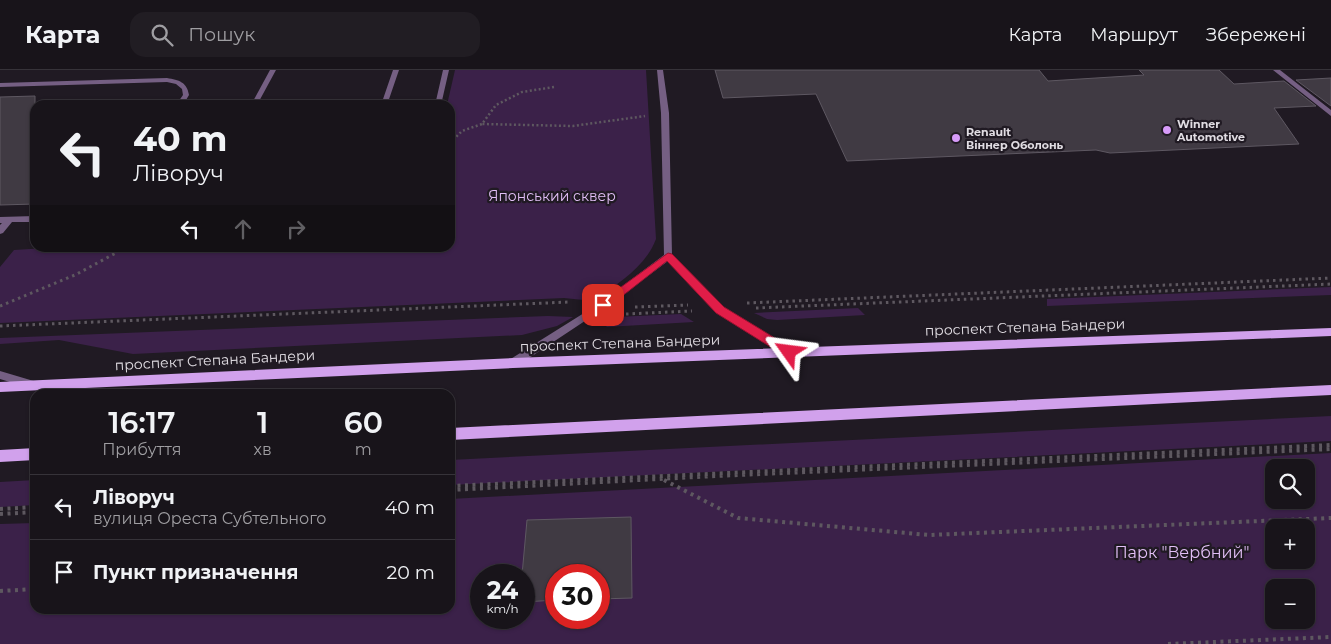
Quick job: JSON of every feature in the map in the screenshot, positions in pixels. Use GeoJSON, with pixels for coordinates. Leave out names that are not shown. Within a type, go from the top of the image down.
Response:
{"type":"FeatureCollection","features":[{"type":"Feature","properties":{"kind":"main road","name":"проспект Степана Бандери"},"geometry":{"type":"LineString","coordinates":[[0,386],[513,363],[1331,332]]}},
{"type":"Feature","properties":{"kind":"main road"},"geometry":{"type":"LineString","coordinates":[[455,434],[1331,390]]}},
{"type":"Feature","properties":{"kind":"main road"},"geometry":{"type":"LineString","coordinates":[[0,456],[30,454]]}},
{"type":"Feature","properties":{"kind":"street"},"geometry":{"type":"LineString","coordinates":[[257,100],[274,70]]}},
{"type":"Feature","properties":{"kind":"street"},"geometry":{"type":"LineString","coordinates":[[386,100],[396,70]]}},
{"type":"Feature","properties":{"kind":"street"},"geometry":{"type":"LineString","coordinates":[[439,100],[446,70]]}},
{"type":"Feature","properties":{"kind":"street"},"geometry":{"type":"LineString","coordinates":[[660,70],[665,113],[668,256],[717,307],[789,352]]}},
{"type":"Feature","properties":{"kind":"street"},"geometry":{"type":"LineString","coordinates":[[1276,70],[1331,114]]}},
{"type":"Feature","properties":{"kind":"street"},"geometry":{"type":"LineString","coordinates":[[0,85],[167,80],[178,82],[185,88],[186,95],[182,100]]}},
{"type":"Feature","properties":{"kind":"street"},"geometry":{"type":"LineString","coordinates":[[0,230],[4,220],[30,219]]}},
{"type":"Feature","properties":{"kind":"street"},"geometry":{"type":"LineString","coordinates":[[513,363],[603,305],[668,256]]}},
{"type":"Feature","properties":{"kind":"street"},"geometry":{"type":"LineString","coordinates":[[0,375],[34,385]]}},
{"type":"Feature","properties":{"kind":"path"},"geometry":{"type":"LineString","coordinates":[[482,124],[496,105],[522,92],[554,87]]}},
{"type":"Feature","properties":{"kind":"path"},"geometry":{"type":"LineString","coordinates":[[455,138],[462,131],[482,124],[573,126],[665,113]]}},
{"type":"Feature","properties":{"kind":"path"},"geometry":{"type":"LineString","coordinates":[[0,306],[75,275],[118,252]]}},
{"type":"Feature","properties":{"kind":"path"},"geometry":{"type":"LineString","coordinates":[[590,312],[616,314],[717,307],[1331,278]]}},
{"type":"Feature","properties":{"kind":"path"},"geometry":{"type":"LineString","coordinates":[[0,326],[563,301],[637,307],[717,307],[1331,284]]}},
{"type":"Feature","properties":{"kind":"path"},"geometry":{"type":"LineString","coordinates":[[455,486],[654,475],[1331,447]]}},
{"type":"Feature","properties":{"kind":"path"},"geometry":{"type":"LineString","coordinates":[[455,490],[1331,447]]}},
{"type":"Feature","properties":{"kind":"path"},"geometry":{"type":"LineString","coordinates":[[654,475],[738,518],[929,535],[1331,518]]}},
{"type":"Feature","properties":{"kind":"path"},"geometry":{"type":"LineString","coordinates":[[0,509],[30,507]]}},
{"type":"Feature","properties":{"kind":"path"},"geometry":{"type":"LineString","coordinates":[[0,514],[30,512]]}},
{"type":"Feature","properties":{"kind":"path"},"geometry":{"type":"LineString","coordinates":[[0,591],[30,589]]}},
{"type":"Feature","properties":{"kind":"path"},"geometry":{"type":"LineString","coordinates":[[1168,644],[1331,637]]}},
{"type":"Feature","properties":{"kind":"green space","name":"Японський сквер"},"geometry":{"type":"Polygon","coordinates":[[[455,70],[646,70],[656,239],[638,267],[593,301],[564,298],[0,323],[0,267],[14,250],[30,249],[30,252],[455,252],[455,100],[448,100],[455,70]]]}},
{"type":"Feature","properties":{"kind":"green space"},"geometry":{"type":"Polygon","coordinates":[[[1331,287],[1331,295],[1047,306],[1047,299],[1331,287]]]}},
{"type":"Feature","properties":{"kind":"green space"},"geometry":{"type":"Polygon","coordinates":[[[858,308],[865,315],[777,320],[767,319],[754,313],[858,308]]]}},
{"type":"Feature","properties":{"kind":"green space"},"geometry":{"type":"Polygon","coordinates":[[[681,314],[694,322],[606,327],[615,317],[681,314]]]}},
{"type":"Feature","properties":{"kind":"green space"},"geometry":{"type":"Polygon","coordinates":[[[548,316],[573,317],[557,326],[522,335],[133,354],[59,340],[0,344],[0,338],[548,316]]]}},
{"type":"Feature","properties":{"kind":"green space"},"geometry":{"type":"Polygon","coordinates":[[[1331,416],[1331,441],[455,485],[455,460],[1331,416]]]}},
{"type":"Feature","properties":{"kind":"green space","name":"Парк \"Вербний\""},"geometry":{"type":"Polygon","coordinates":[[[1331,453],[1331,644],[0,644],[0,524],[30,523],[30,614],[455,614],[455,499],[1331,453]]]}},
{"type":"Feature","properties":{"kind":"green space"},"geometry":{"type":"Polygon","coordinates":[[[30,480],[30,505],[0,507],[0,482],[30,480]]]}},
{"type":"Feature","properties":{"kind":"building"},"geometry":{"type":"Polygon","coordinates":[[[715,70],[1039,70],[1048,81],[1144,75],[1139,70],[1219,70],[1234,84],[1284,81],[1316,106],[1274,108],[1299,144],[1110,153],[1096,150],[847,161],[816,94],[723,98],[715,70]]]}},
{"type":"Feature","properties":{"kind":"building"},"geometry":{"type":"Polygon","coordinates":[[[1331,78],[1331,106],[1296,80],[1331,78]]]}},
{"type":"Feature","properties":{"kind":"building"},"geometry":{"type":"Polygon","coordinates":[[[35,96],[35,100],[30,100],[30,204],[0,205],[0,97],[35,96]]]}},
{"type":"Feature","properties":{"kind":"building"},"geometry":{"type":"Polygon","coordinates":[[[631,517],[632,598],[610,599],[610,564],[545,564],[545,601],[535,601],[535,564],[523,564],[527,520],[631,517]]]}},
{"type":"Feature","properties":{"kind":"place","name":"Winner Automotive"},"geometry":{"type":"Point","coordinates":[1167,130]}},
{"type":"Feature","properties":{"kind":"place","name":"Renault Віннер Оболонь"},"geometry":{"type":"Point","coordinates":[956,138]}},
{"type":"Feature","properties":{"kind":"route"},"geometry":{"type":"LineString","coordinates":[[603,305],[668,256],[720,310],[789,352]]}}]}
